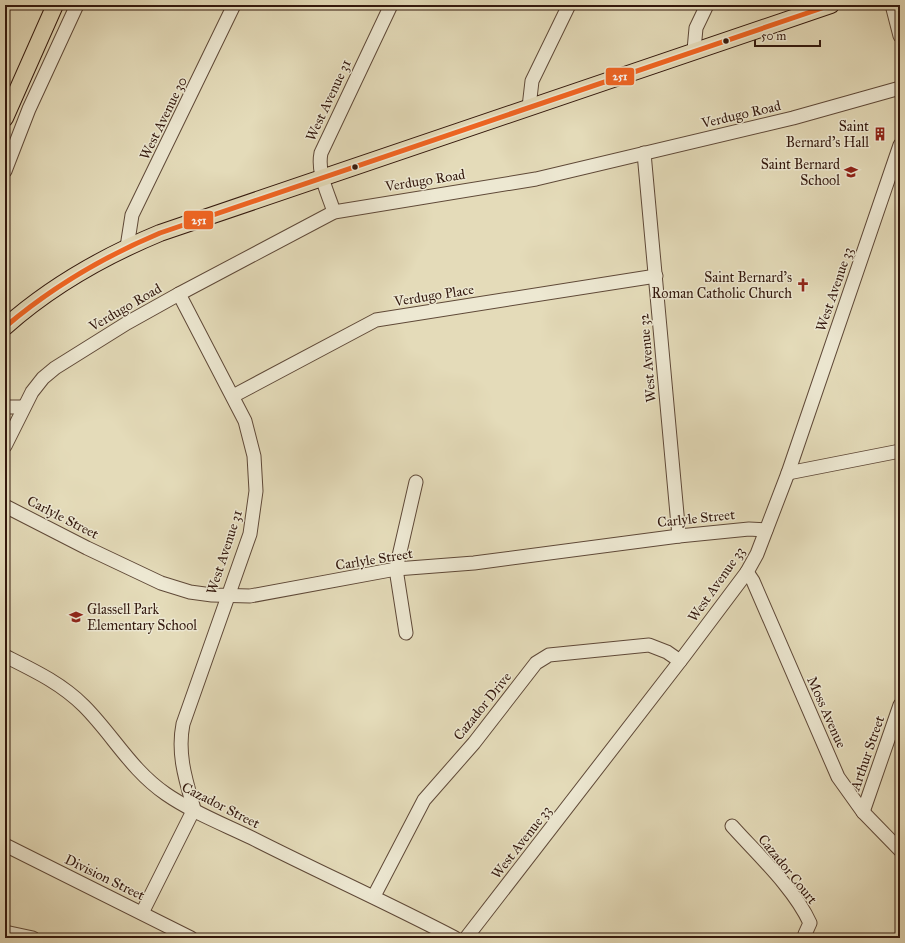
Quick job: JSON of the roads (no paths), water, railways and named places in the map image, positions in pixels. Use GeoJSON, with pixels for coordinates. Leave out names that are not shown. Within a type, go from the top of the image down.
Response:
{"type":"FeatureCollection","features":[{"type":"Feature","properties":{"kind":"main road"},"geometry":{"type":"LineString","coordinates":[[5,118],[55,5]]}},
{"type":"Feature","properties":{"kind":"main road"},"geometry":{"type":"LineString","coordinates":[[5,327],[51,290],[89,266],[128,246],[322,177],[694,50],[831,5]]}},
{"type":"Feature","properties":{"kind":"street"},"geometry":{"type":"LineString","coordinates":[[5,172],[29,109],[77,5]]}},
{"type":"Feature","properties":{"kind":"street","name":"West Avenue 30"},"geometry":{"type":"LineString","coordinates":[[128,246],[132,215],[234,5]]}},
{"type":"Feature","properties":{"kind":"street","name":"West Avenue 31"},"geometry":{"type":"LineString","coordinates":[[334,212],[322,177],[320,159],[321,153],[391,5]]}},
{"type":"Feature","properties":{"kind":"street"},"geometry":{"type":"LineString","coordinates":[[529,107],[532,81],[569,5]]}},
{"type":"Feature","properties":{"kind":"street"},"geometry":{"type":"LineString","coordinates":[[694,50],[696,28],[707,5]]}},
{"type":"Feature","properties":{"kind":"street"},"geometry":{"type":"LineString","coordinates":[[892,5],[900,36]]}},
{"type":"Feature","properties":{"kind":"street","name":"Verdugo Road"},"geometry":{"type":"LineString","coordinates":[[24,407],[32,392],[55,368],[120,327],[334,212],[536,179],[793,118],[900,88]]}},
{"type":"Feature","properties":{"kind":"street","name":"West Avenue 33"},"geometry":{"type":"LineString","coordinates":[[466,938],[680,661],[747,572],[757,554],[788,473],[900,145]]}},
{"type":"Feature","properties":{"kind":"street","name":"West Avenue 32"},"geometry":{"type":"LineString","coordinates":[[644,153],[679,536]]}},
{"type":"Feature","properties":{"kind":"street","name":"Verdugo Place"},"geometry":{"type":"LineString","coordinates":[[233,396],[376,320],[656,276]]}},
{"type":"Feature","properties":{"kind":"street","name":"West Avenue 31"},"geometry":{"type":"LineString","coordinates":[[179,294],[245,421],[251,441],[256,472],[256,491],[250,534],[227,596],[181,732],[181,760],[194,809]]}},
{"type":"Feature","properties":{"kind":"street"},"geometry":{"type":"LineString","coordinates":[[5,407],[24,407],[5,446]]}},
{"type":"Feature","properties":{"kind":"street"},"geometry":{"type":"LineString","coordinates":[[788,473],[900,451]]}},
{"type":"Feature","properties":{"kind":"street"},"geometry":{"type":"LineString","coordinates":[[406,634],[396,569],[416,482]]}},
{"type":"Feature","properties":{"kind":"street","name":"Carlyle Street"},"geometry":{"type":"LineString","coordinates":[[5,506],[87,548],[161,583],[190,592],[227,596],[250,596],[396,569],[474,563],[679,536],[749,529],[766,530]]}},
{"type":"Feature","properties":{"kind":"street","name":"Moss Avenue"},"geometry":{"type":"LineString","coordinates":[[747,572],[753,581],[838,777],[864,812],[900,850]]}},
{"type":"Feature","properties":{"kind":"street","name":"Cazador Drive"},"geometry":{"type":"LineString","coordinates":[[374,896],[424,800],[474,743],[536,664],[542,659],[549,656],[649,645],[668,652],[680,661]]}},
{"type":"Feature","properties":{"kind":"street","name":"Cazador Street"},"geometry":{"type":"LineString","coordinates":[[7,661],[46,677],[71,695],[102,725],[125,756],[142,775],[166,794],[305,865],[374,896],[455,938]]}},
{"type":"Feature","properties":{"kind":"street","name":"Arthur Street"},"geometry":{"type":"LineString","coordinates":[[864,812],[900,705]]}},
{"type":"Feature","properties":{"kind":"street"},"geometry":{"type":"LineString","coordinates":[[142,913],[194,809]]}},
{"type":"Feature","properties":{"kind":"street","name":"Cazador Court"},"geometry":{"type":"LineString","coordinates":[[732,826],[804,910],[810,923],[805,937]]}},
{"type":"Feature","properties":{"kind":"street","name":"Division Street"},"geometry":{"type":"LineString","coordinates":[[5,845],[191,938]]}},
{"type":"Feature","properties":{"kind":"street"},"geometry":{"type":"LineString","coordinates":[[5,932],[33,938]]}},
{"type":"Feature","properties":{"kind":"place","name":"Saint Bernard's Hall"},"geometry":{"type":"Point","coordinates":[880,134]}},
{"type":"Feature","properties":{"kind":"place","name":"Saint Bernard School"},"geometry":{"type":"Point","coordinates":[851,172]}},
{"type":"Feature","properties":{"kind":"place","name":"Saint Bernard's Roman Catholic Church"},"geometry":{"type":"Point","coordinates":[803,285]}},
{"type":"Feature","properties":{"kind":"place","name":"Glassell Park Elementary School"},"geometry":{"type":"Point","coordinates":[76,617]}}]}
